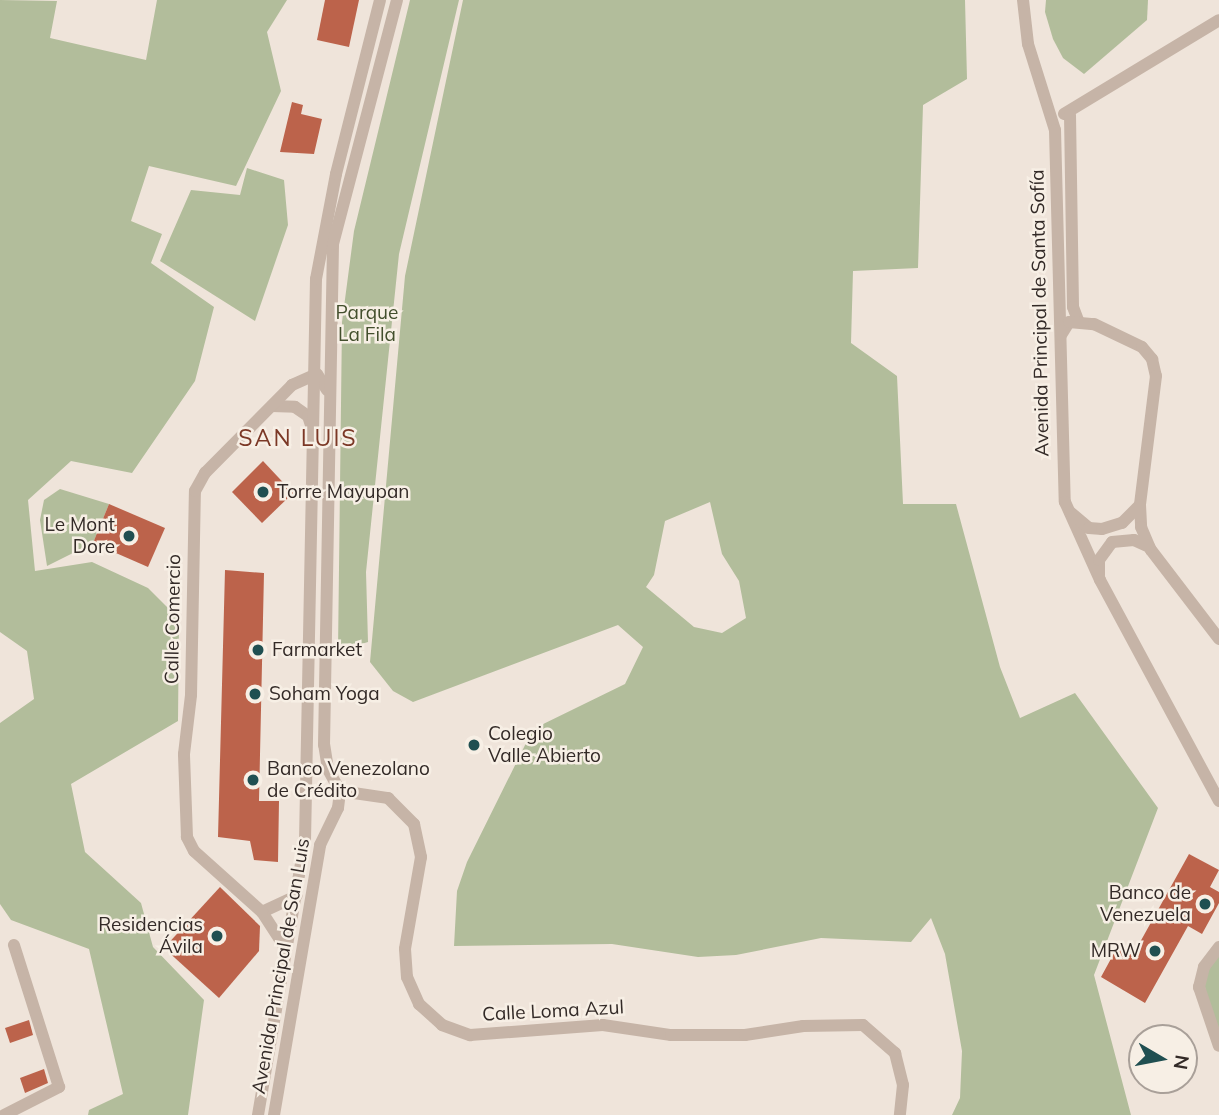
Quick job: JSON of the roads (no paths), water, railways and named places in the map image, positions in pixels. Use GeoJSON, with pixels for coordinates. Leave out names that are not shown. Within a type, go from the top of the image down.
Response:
{"type":"FeatureCollection","features":[{"type":"Feature","properties":{"kind":"street","name":"Avenida Principal de San Luis"},"geometry":{"type":"LineString","coordinates":[[258,1115],[296,896],[308,788],[311,374],[313,322],[322,236],[380,0]]}},
{"type":"Feature","properties":{"kind":"street"},"geometry":{"type":"LineString","coordinates":[[338,787],[325,760],[324,745],[328,394],[333,244],[341,205],[397,0]]}},
{"type":"Feature","properties":{"kind":"street","name":"Avenida Principal de Santa Sofía"},"geometry":{"type":"LineString","coordinates":[[1023,0],[1028,44],[1053,114],[1067,510],[1100,580],[1219,801]]}},
{"type":"Feature","properties":{"kind":"street"},"geometry":{"type":"LineString","coordinates":[[1053,114],[1070,115],[1219,20]]}},
{"type":"Feature","properties":{"kind":"street","name":"Avenida Principal de Santa Sofía"},"geometry":{"type":"LineString","coordinates":[[1070,115],[1073,307],[1078,320],[1117,334],[1152,359],[1155,390],[1140,505],[1141,527],[1151,550],[1219,639]]}},
{"type":"Feature","properties":{"kind":"street"},"geometry":{"type":"LineString","coordinates":[[1059,342],[1065,324],[1078,320]]}},
{"type":"Feature","properties":{"kind":"street"},"geometry":{"type":"LineString","coordinates":[[313,322],[321,333],[331,323]]}},
{"type":"Feature","properties":{"kind":"street"},"geometry":{"type":"LineString","coordinates":[[311,374],[321,376],[328,394]]}},
{"type":"Feature","properties":{"kind":"street","name":"Calle Comercio"},"geometry":{"type":"LineString","coordinates":[[287,952],[262,912],[194,851],[187,837],[183,800],[191,682],[195,491],[205,473],[292,385],[311,374]]}},
{"type":"Feature","properties":{"kind":"street"},"geometry":{"type":"LineString","coordinates":[[272,406],[296,407],[308,416],[311,426]]}},
{"type":"Feature","properties":{"kind":"street"},"geometry":{"type":"LineString","coordinates":[[1067,510],[1089,528],[1102,529],[1128,519],[1140,505]]}},
{"type":"Feature","properties":{"kind":"street"},"geometry":{"type":"LineString","coordinates":[[1100,580],[1099,560],[1112,542],[1139,541],[1151,550]]}},
{"type":"Feature","properties":{"kind":"street","name":"Calle Loma Azul"},"geometry":{"type":"LineString","coordinates":[[308,788],[322,779],[338,787],[388,798],[414,824],[421,857],[405,949],[407,977],[419,1004],[442,1025],[470,1035],[603,1025],[671,1035],[745,1035],[836,1023],[863,1025],[895,1053],[903,1085],[900,1115]]}},
{"type":"Feature","properties":{"kind":"street","name":"Avenida Principal de San Luis"},"geometry":{"type":"LineString","coordinates":[[274,1115],[320,845],[338,808],[338,787]]}},
{"type":"Feature","properties":{"kind":"street"},"geometry":{"type":"LineString","coordinates":[[262,912],[296,896]]}},
{"type":"Feature","properties":{"kind":"street"},"geometry":{"type":"LineString","coordinates":[[0,1103],[4,1115],[59,1087],[14,945]]}},
{"type":"Feature","properties":{"kind":"street"},"geometry":{"type":"LineString","coordinates":[[1219,947],[1204,967],[1199,986],[1219,1046]]}},
{"type":"Feature","properties":{"kind":"place","name":"Torre Mayupan"},"geometry":{"type":"Point","coordinates":[263,492]}},
{"type":"Feature","properties":{"kind":"place","name":"Le Mont Dore"},"geometry":{"type":"Point","coordinates":[129,536]}},
{"type":"Feature","properties":{"kind":"place","name":"Farmarket"},"geometry":{"type":"Point","coordinates":[258,650]}},
{"type":"Feature","properties":{"kind":"place","name":"Soham Yoga"},"geometry":{"type":"Point","coordinates":[255,694]}},
{"type":"Feature","properties":{"kind":"place","name":"Colegio Valle Abierto"},"geometry":{"type":"Point","coordinates":[474,745]}},
{"type":"Feature","properties":{"kind":"place","name":"Banco Venezolano de Crédito"},"geometry":{"type":"Point","coordinates":[253,780]}},
{"type":"Feature","properties":{"kind":"place","name":"Banco de Venezuela"},"geometry":{"type":"Point","coordinates":[1205,904]}},
{"type":"Feature","properties":{"kind":"place","name":"Residencias Ávila"},"geometry":{"type":"Point","coordinates":[217,936]}},
{"type":"Feature","properties":{"kind":"place","name":"MRW"},"geometry":{"type":"Point","coordinates":[1155,951]}},
{"type":"Feature","properties":{"kind":"district","name":"SAN LUIS"},"geometry":{"type":"Point","coordinates":[298,438]}},
{"type":"Feature","properties":{"kind":"park label","name":"Parque La Fila"},"geometry":{"type":"Point","coordinates":[367,324]}}]}
